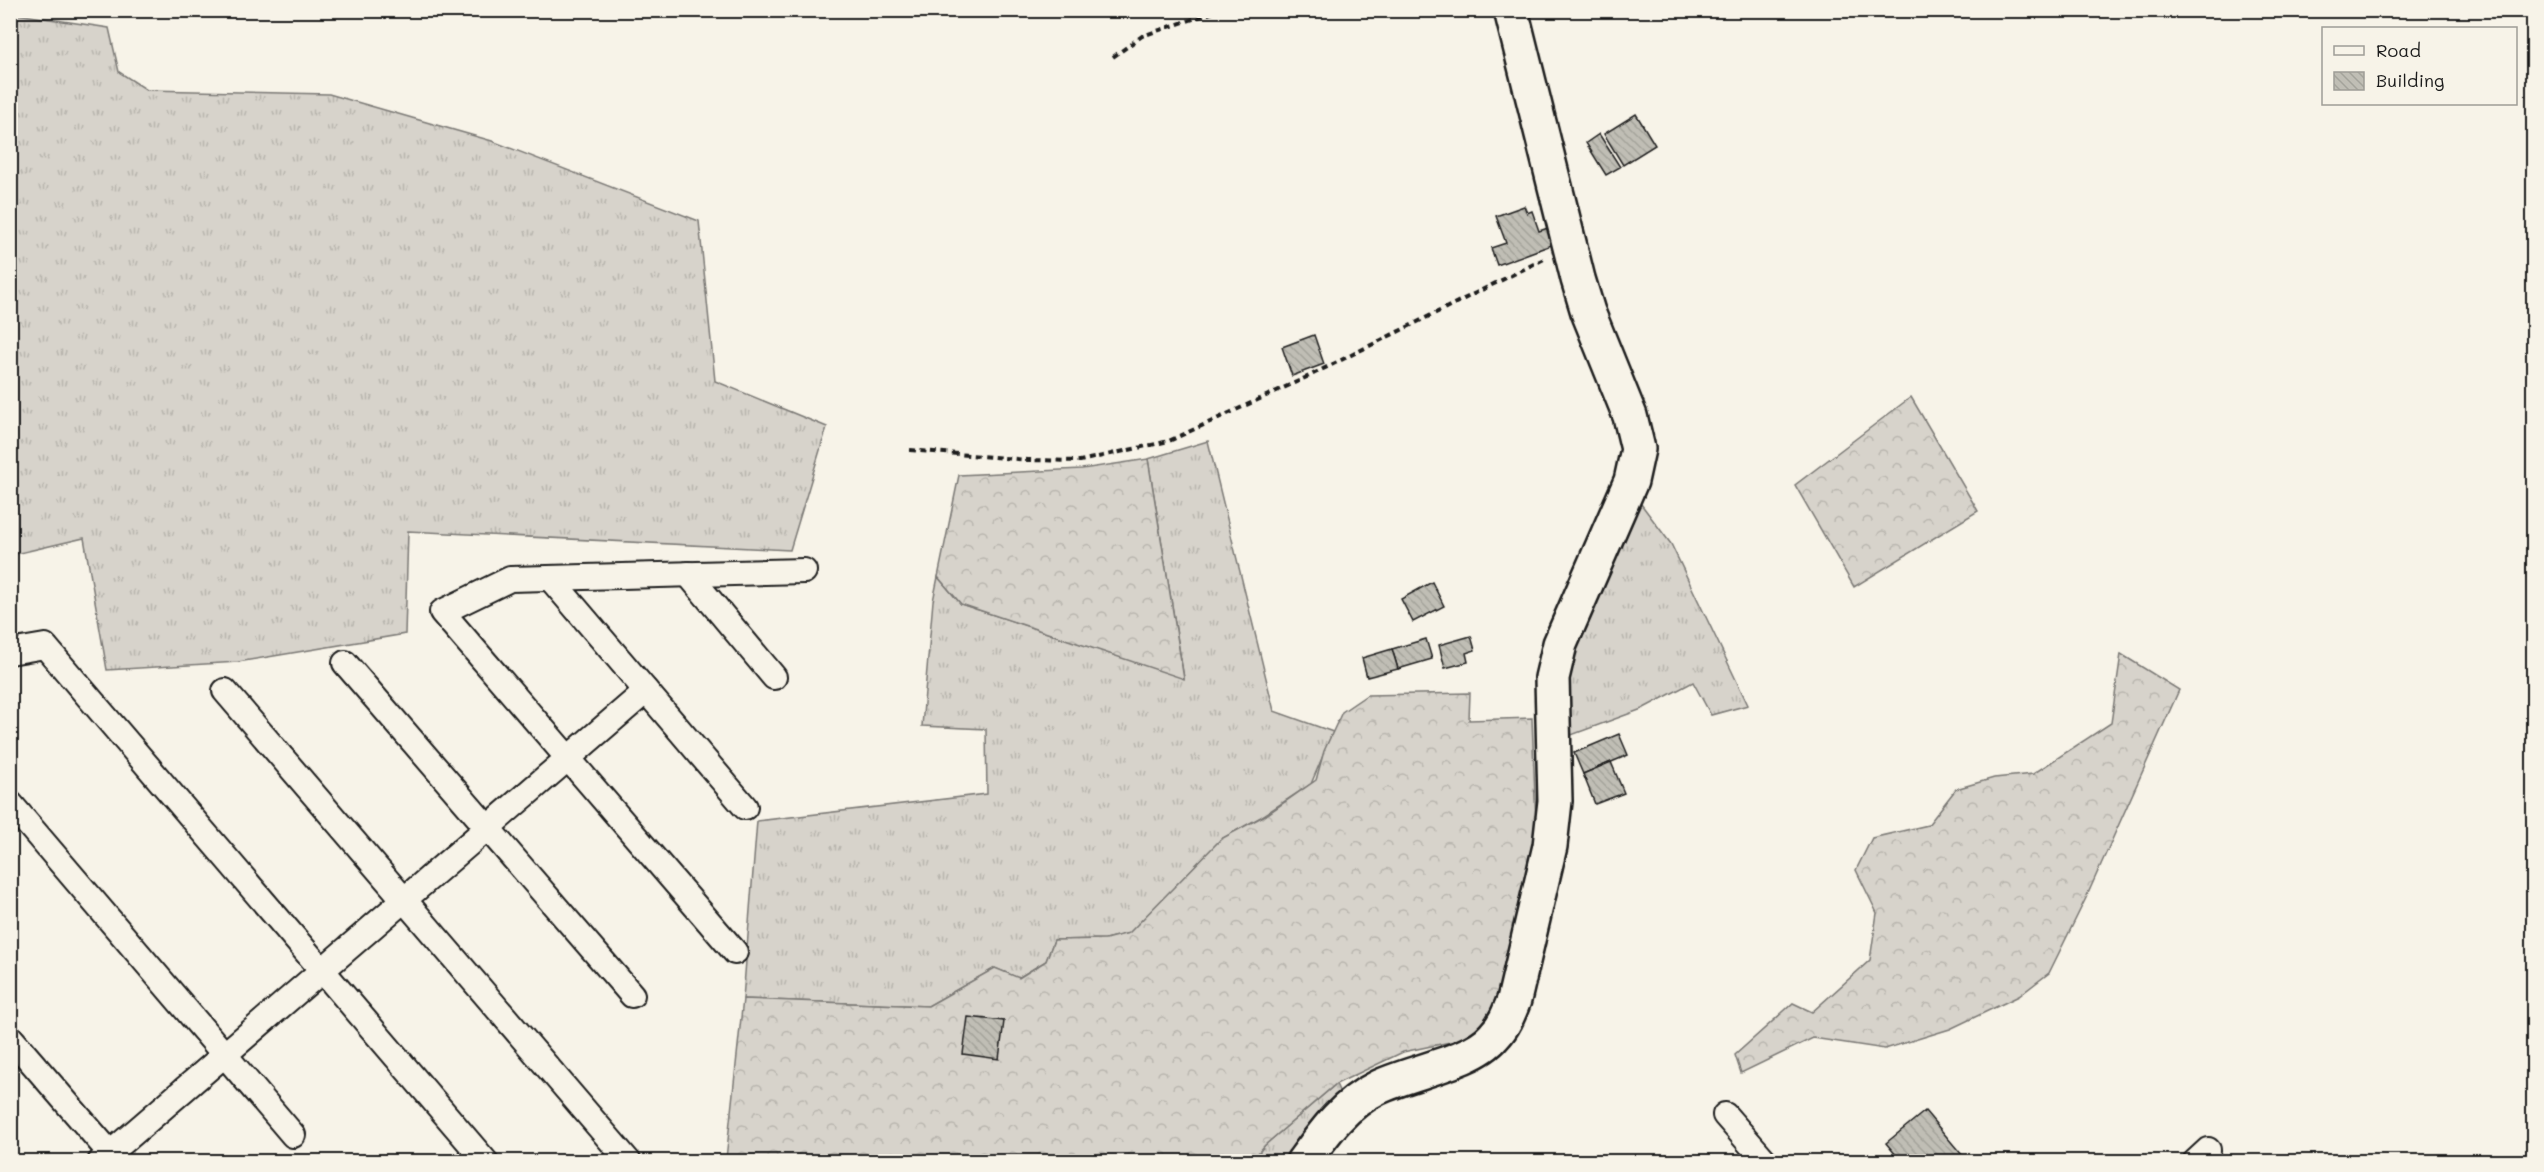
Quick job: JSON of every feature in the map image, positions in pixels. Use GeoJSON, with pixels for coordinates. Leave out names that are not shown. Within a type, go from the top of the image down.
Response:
{"type":"FeatureCollection","features":[{"type":"Feature","properties":{"kind":"street"},"geometry":{"type":"LineString","coordinates":[[1303,1161],[1343,1110],[1375,1088],[1467,1055],[1493,1039],[1506,1021],[1514,1000],[1550,846],[1555,801],[1552,678],[1560,644],[1631,481],[1638,449],[1630,416],[1588,312],[1569,247],[1511,10]]}},
{"type":"Feature","properties":{"kind":"street"},"geometry":{"type":"LineString","coordinates":[[735,952],[442,612],[510,579],[804,571]]}},
{"type":"Feature","properties":{"kind":"street"},"geometry":{"type":"LineString","coordinates":[[688,574],[774,678]]}},
{"type":"Feature","properties":{"kind":"street"},"geometry":{"type":"LineString","coordinates":[[550,578],[745,807]]}},
{"type":"Feature","properties":{"kind":"street"},"geometry":{"type":"LineString","coordinates":[[10,652],[45,646],[486,1161]]}},
{"type":"Feature","properties":{"kind":"street"},"geometry":{"type":"LineString","coordinates":[[345,663],[632,995]]}},
{"type":"Feature","properties":{"kind":"street"},"geometry":{"type":"LineString","coordinates":[[225,691],[629,1161]]}},
{"type":"Feature","properties":{"kind":"street"},"geometry":{"type":"LineString","coordinates":[[10,1036],[105,1157],[646,691]]}},
{"type":"Feature","properties":{"kind":"street"},"geometry":{"type":"LineString","coordinates":[[10,803],[293,1135]]}},
{"type":"Feature","properties":{"kind":"street"},"geometry":{"type":"LineString","coordinates":[[1725,1115],[1766,1161]]}},
{"type":"Feature","properties":{"kind":"path"},"geometry":{"type":"LineString","coordinates":[[1113,57],[1142,36],[1220,10]]}},
{"type":"Feature","properties":{"kind":"path"},"geometry":{"type":"LineString","coordinates":[[910,450],[1028,460],[1080,461],[1169,441],[1307,377],[1569,247]]}},
{"type":"Feature","properties":{"kind":"green space"},"geometry":{"type":"Polygon","coordinates":[[[10,13],[109,28],[119,72],[147,90],[329,94],[492,141],[699,221],[715,381],[827,427],[790,550],[408,531],[405,634],[238,662],[107,670],[84,538],[11,555],[10,13]]]}},
{"type":"Feature","properties":{"kind":"green space"},"geometry":{"type":"Polygon","coordinates":[[[1911,397],[1978,511],[1854,587],[1795,485],[1911,397]]]}},
{"type":"Feature","properties":{"kind":"green space"},"geometry":{"type":"Polygon","coordinates":[[[1208,441],[1274,711],[1333,732],[1311,784],[1261,817],[1221,839],[1130,933],[1105,939],[1054,940],[1046,961],[1018,978],[995,968],[928,1006],[743,999],[757,821],[987,794],[986,729],[922,726],[933,601],[938,577],[961,604],[1184,678],[1148,459],[1208,441]]]}},
{"type":"Feature","properties":{"kind":"green space"},"geometry":{"type":"Polygon","coordinates":[[[1148,459],[1184,679],[961,604],[938,577],[959,475],[1082,469],[1148,459]]]}},
{"type":"Feature","properties":{"kind":"green space"},"geometry":{"type":"Polygon","coordinates":[[[1641,504],[1671,544],[1748,705],[1711,715],[1693,682],[1642,709],[1566,737],[1569,665],[1597,586],[1641,504]]]}},
{"type":"Feature","properties":{"kind":"green space"},"geometry":{"type":"Polygon","coordinates":[[[2121,654],[2179,690],[2086,898],[2049,973],[2019,996],[1950,1029],[1885,1049],[1813,1038],[1741,1073],[1735,1055],[1793,1003],[1812,1012],[1870,960],[1877,913],[1856,870],[1872,838],[1928,825],[1956,789],[1994,778],[2033,774],[2111,723],[2121,654]]]}},
{"type":"Feature","properties":{"kind":"green space"},"geometry":{"type":"Polygon","coordinates":[[[1470,693],[1469,720],[1532,718],[1537,851],[1500,994],[1474,1037],[1403,1052],[1336,1084],[1265,1145],[1251,1161],[783,1162],[726,1159],[743,999],[928,1006],[995,968],[1019,978],[1046,961],[1054,940],[1105,939],[1129,933],[1221,839],[1269,813],[1316,780],[1324,751],[1342,712],[1367,695],[1470,693]]]}},
{"type":"Feature","properties":{"kind":"green space"},"geometry":{"type":"Polygon","coordinates":[[[1336,1084],[1340,1093],[1284,1161],[1251,1162],[1265,1145],[1336,1084]]]}},
{"type":"Feature","properties":{"kind":"building"},"geometry":{"type":"Polygon","coordinates":[[[1636,114],[1655,145],[1623,165],[1604,134],[1636,114]]]}},
{"type":"Feature","properties":{"kind":"building"},"geometry":{"type":"Polygon","coordinates":[[[1599,134],[1620,167],[1606,175],[1586,143],[1599,134]]]}},
{"type":"Feature","properties":{"kind":"building"},"geometry":{"type":"Polygon","coordinates":[[[1524,206],[1527,213],[1532,211],[1539,231],[1548,228],[1554,244],[1497,265],[1491,248],[1506,243],[1496,216],[1524,206]]]}},
{"type":"Feature","properties":{"kind":"building"},"geometry":{"type":"Polygon","coordinates":[[[1314,335],[1324,364],[1292,376],[1282,347],[1314,335]]]}},
{"type":"Feature","properties":{"kind":"building"},"geometry":{"type":"Polygon","coordinates":[[[1432,582],[1444,606],[1413,622],[1401,599],[1432,582]]]}},
{"type":"Feature","properties":{"kind":"building"},"geometry":{"type":"Polygon","coordinates":[[[1471,636],[1475,650],[1466,653],[1468,662],[1445,668],[1439,645],[1471,636]]]}},
{"type":"Feature","properties":{"kind":"building"},"geometry":{"type":"Polygon","coordinates":[[[1426,639],[1432,659],[1398,669],[1392,649],[1426,639]]]}},
{"type":"Feature","properties":{"kind":"building"},"geometry":{"type":"Polygon","coordinates":[[[1392,649],[1398,669],[1367,677],[1362,658],[1392,649]]]}},
{"type":"Feature","properties":{"kind":"building"},"geometry":{"type":"Polygon","coordinates":[[[1619,734],[1628,755],[1583,774],[1574,753],[1619,734]]]}},
{"type":"Feature","properties":{"kind":"building"},"geometry":{"type":"Polygon","coordinates":[[[1611,762],[1624,793],[1595,804],[1583,774],[1611,762]]]}},
{"type":"Feature","properties":{"kind":"building"},"geometry":{"type":"Polygon","coordinates":[[[968,1017],[1004,1021],[999,1059],[963,1054],[968,1017]]]}},
{"type":"Feature","properties":{"kind":"building"},"geometry":{"type":"Polygon","coordinates":[[[1925,1111],[1968,1162],[1902,1162],[1886,1143],[1925,1111]]]}}]}
